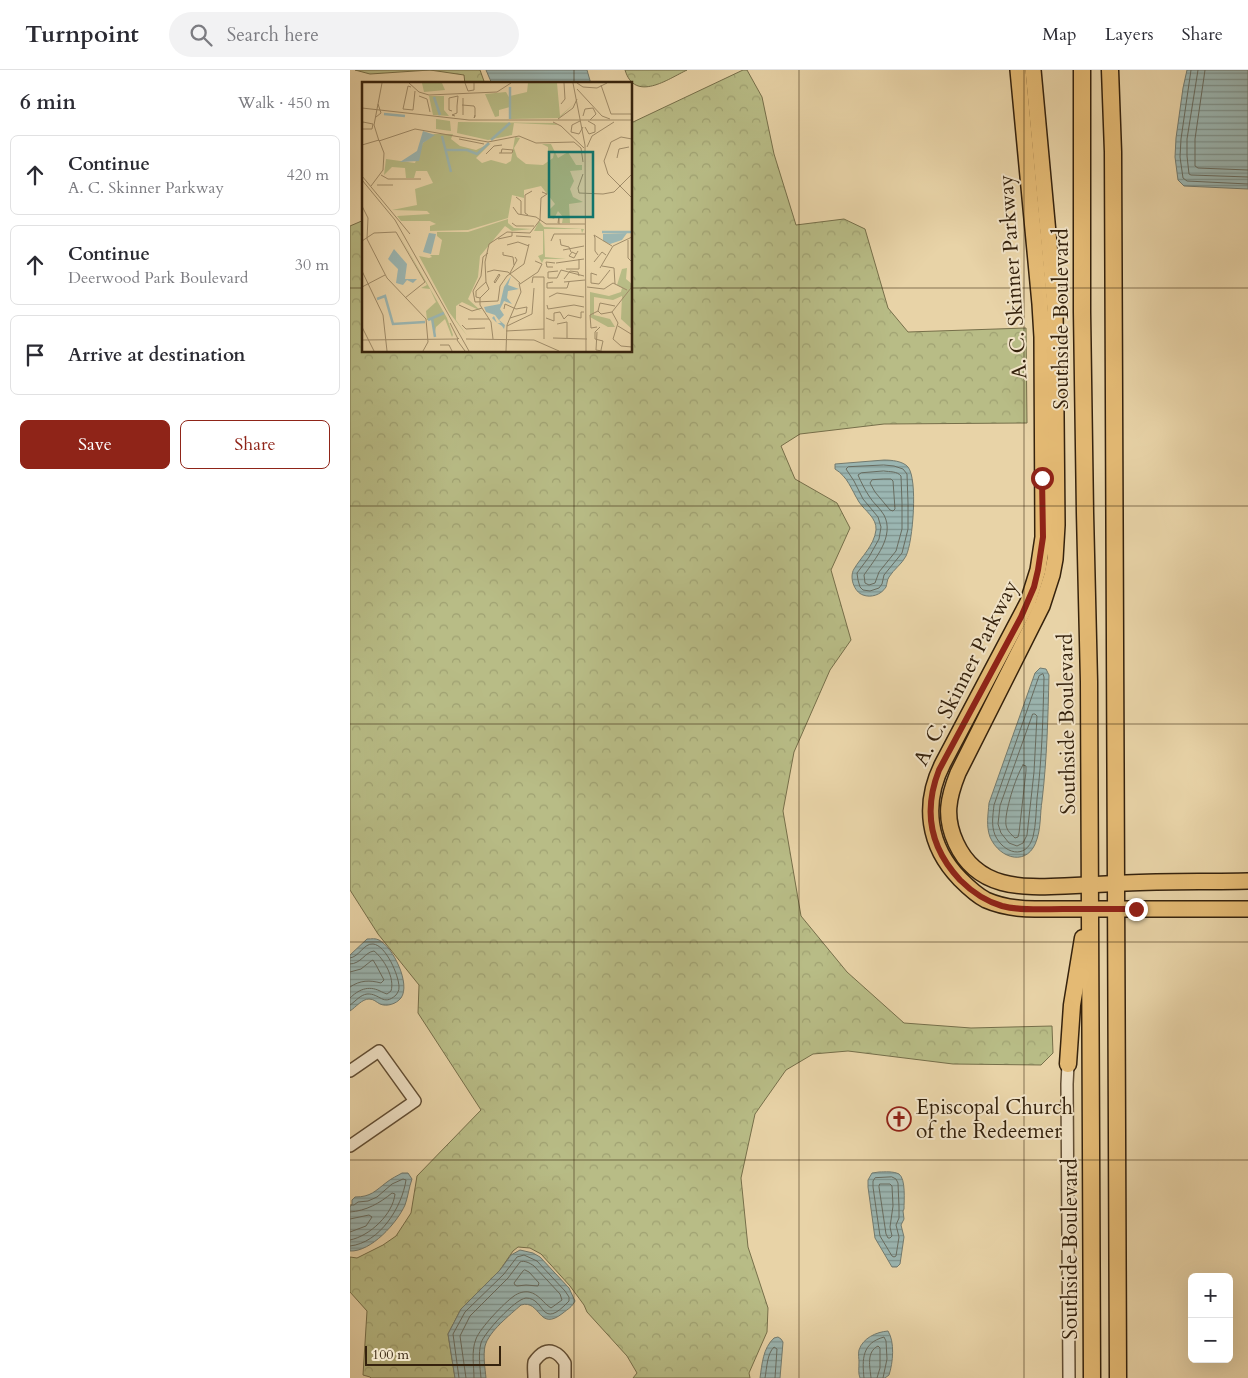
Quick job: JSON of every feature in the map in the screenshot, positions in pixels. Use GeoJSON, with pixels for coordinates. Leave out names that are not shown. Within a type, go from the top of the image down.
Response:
{"type":"FeatureCollection","features":[{"type":"Feature","properties":{"kind":"highway"},"geometry":{"type":"LineString","coordinates":[[1077,70],[1081,111]]}},
{"type":"Feature","properties":{"kind":"highway","name":"Southside Boulevard"},"geometry":{"type":"LineString","coordinates":[[1082,70],[1083,413],[1089,682],[1092,1378]]}},
{"type":"Feature","properties":{"kind":"highway"},"geometry":{"type":"LineString","coordinates":[[1110,70],[1113,152],[1118,1378]]}},
{"type":"Feature","properties":{"kind":"highway"},"geometry":{"type":"LineString","coordinates":[[1113,152],[1117,70]]}},
{"type":"Feature","properties":{"kind":"highway"},"geometry":{"type":"LineString","coordinates":[[1068,1064],[1075,983],[1090,909]]}},
{"type":"Feature","properties":{"kind":"main road","name":"A. C. Skinner Parkway"},"geometry":{"type":"LineString","coordinates":[[1018,70],[1041,312],[1043,528],[1041,554],[1034,587],[1021,617],[939,770],[932,794],[931,821],[934,838],[944,860],[966,886],[982,898],[1014,908],[1248,909]]}},
{"type":"Feature","properties":{"kind":"main road","name":"A. C. Skinner Parkway"},"geometry":{"type":"LineString","coordinates":[[1033,70],[1055,309],[1057,525],[1055,559],[1048,591],[1042,606],[955,781],[950,795],[949,818],[952,834],[962,854],[979,872],[993,880],[1011,886],[1248,882]]}},
{"type":"Feature","properties":{"kind":"street"},"geometry":{"type":"LineString","coordinates":[[350,1071],[379,1051],[415,1101],[350,1146]]}},
{"type":"Feature","properties":{"kind":"street"},"geometry":{"type":"LineString","coordinates":[[1068,1064],[1069,1378]]}},
{"type":"Feature","properties":{"kind":"street"},"geometry":{"type":"LineString","coordinates":[[534,1378],[535,1360],[542,1352],[549,1351],[556,1353],[565,1363],[565,1378]]}},
{"type":"Feature","properties":{"kind":"green space"},"geometry":{"type":"Polygon","coordinates":[[[355,70],[430,70],[370,74],[355,70]]]}},
{"type":"Feature","properties":{"kind":"green space"},"geometry":{"type":"Polygon","coordinates":[[[430,70],[480,70],[484,82],[465,82],[464,75],[430,70]]]}},
{"type":"Feature","properties":{"kind":"green space"},"geometry":{"type":"Polygon","coordinates":[[[625,70],[687,70],[662,83],[644,87],[636,85],[630,80],[625,70]]]}},
{"type":"Feature","properties":{"kind":"green space"},"geometry":{"type":"Polygon","coordinates":[[[743,70],[747,70],[762,97],[774,154],[796,225],[844,219],[865,229],[888,308],[908,332],[1026,328],[1027,423],[884,424],[800,434],[781,446],[795,479],[837,503],[850,528],[831,570],[851,640],[830,670],[794,752],[783,811],[801,916],[847,972],[904,1023],[971,1028],[1052,1026],[1053,1053],[1041,1065],[953,1064],[848,1051],[813,1054],[786,1070],[755,1114],[741,1178],[748,1247],[768,1308],[767,1332],[749,1373],[750,1378],[633,1378],[637,1373],[627,1356],[587,1312],[570,1286],[541,1254],[530,1248],[518,1247],[500,1270],[461,1309],[448,1334],[455,1378],[371,1378],[363,1375],[367,1311],[350,1292],[350,1257],[357,1258],[396,1236],[411,1213],[417,1176],[481,1110],[418,1013],[419,985],[378,934],[350,890],[350,226],[362,221],[362,352],[632,352],[632,123],[743,70]]]}},
{"type":"Feature","properties":{"kind":"water"},"geometry":{"type":"Polygon","coordinates":[[[486,70],[587,70],[590,82],[491,82],[486,70]]]}},
{"type":"Feature","properties":{"kind":"water"},"geometry":{"type":"Polygon","coordinates":[[[1187,70],[1248,70],[1248,189],[1184,186],[1178,180],[1175,157],[1176,138],[1187,70]]]}},
{"type":"Feature","properties":{"kind":"water"},"geometry":{"type":"Polygon","coordinates":[[[884,460],[903,463],[908,467],[911,474],[914,497],[911,538],[906,556],[889,577],[884,590],[876,595],[866,596],[857,591],[853,584],[852,576],[854,569],[873,541],[876,526],[873,518],[859,502],[846,480],[835,469],[835,464],[884,460]]]}},
{"type":"Feature","properties":{"kind":"water"},"geometry":{"type":"Polygon","coordinates":[[[1040,668],[1046,669],[1049,675],[1044,785],[1039,830],[1033,848],[1028,854],[1014,857],[1000,851],[990,837],[988,825],[989,803],[1035,673],[1040,668]]]}},
{"type":"Feature","properties":{"kind":"water"},"geometry":{"type":"Polygon","coordinates":[[[367,939],[379,940],[390,950],[402,975],[404,992],[397,1002],[383,1005],[366,999],[350,1011],[350,955],[367,939]]]}},
{"type":"Feature","properties":{"kind":"water"},"geometry":{"type":"Polygon","coordinates":[[[402,1173],[408,1173],[412,1179],[406,1202],[396,1220],[375,1242],[358,1250],[350,1251],[350,1207],[352,1200],[355,1197],[372,1193],[402,1173]]]}},
{"type":"Feature","properties":{"kind":"water"},"geometry":{"type":"Polygon","coordinates":[[[872,1173],[899,1174],[904,1185],[904,1219],[901,1225],[904,1237],[900,1264],[897,1267],[892,1267],[875,1238],[868,1180],[872,1173]]]}},
{"type":"Feature","properties":{"kind":"water"},"geometry":{"type":"Polygon","coordinates":[[[520,1250],[540,1257],[569,1288],[575,1301],[563,1313],[549,1319],[544,1318],[528,1304],[521,1305],[500,1324],[487,1340],[484,1354],[486,1378],[455,1378],[448,1334],[461,1309],[500,1270],[511,1255],[520,1250]]]}},
{"type":"Feature","properties":{"kind":"water"},"geometry":{"type":"Polygon","coordinates":[[[888,1331],[892,1341],[893,1353],[889,1375],[885,1378],[860,1378],[859,1350],[861,1346],[870,1336],[888,1331]]]}},
{"type":"Feature","properties":{"kind":"water"},"geometry":{"type":"Polygon","coordinates":[[[778,1337],[783,1342],[780,1378],[760,1378],[767,1346],[774,1338],[778,1337]]]}},
{"type":"Feature","properties":{"kind":"place","name":"Episcopal Church of the Redeemer"},"geometry":{"type":"Point","coordinates":[899,1119]}},
{"type":"Feature","properties":{"kind":"route"},"geometry":{"type":"LineString","coordinates":[[1042,478],[1043,537],[1034,587],[1021,617],[939,770],[932,794],[932,829],[940,854],[955,874],[971,890],[993,903],[1003,906],[1035,909],[1136,909]]}}]}
